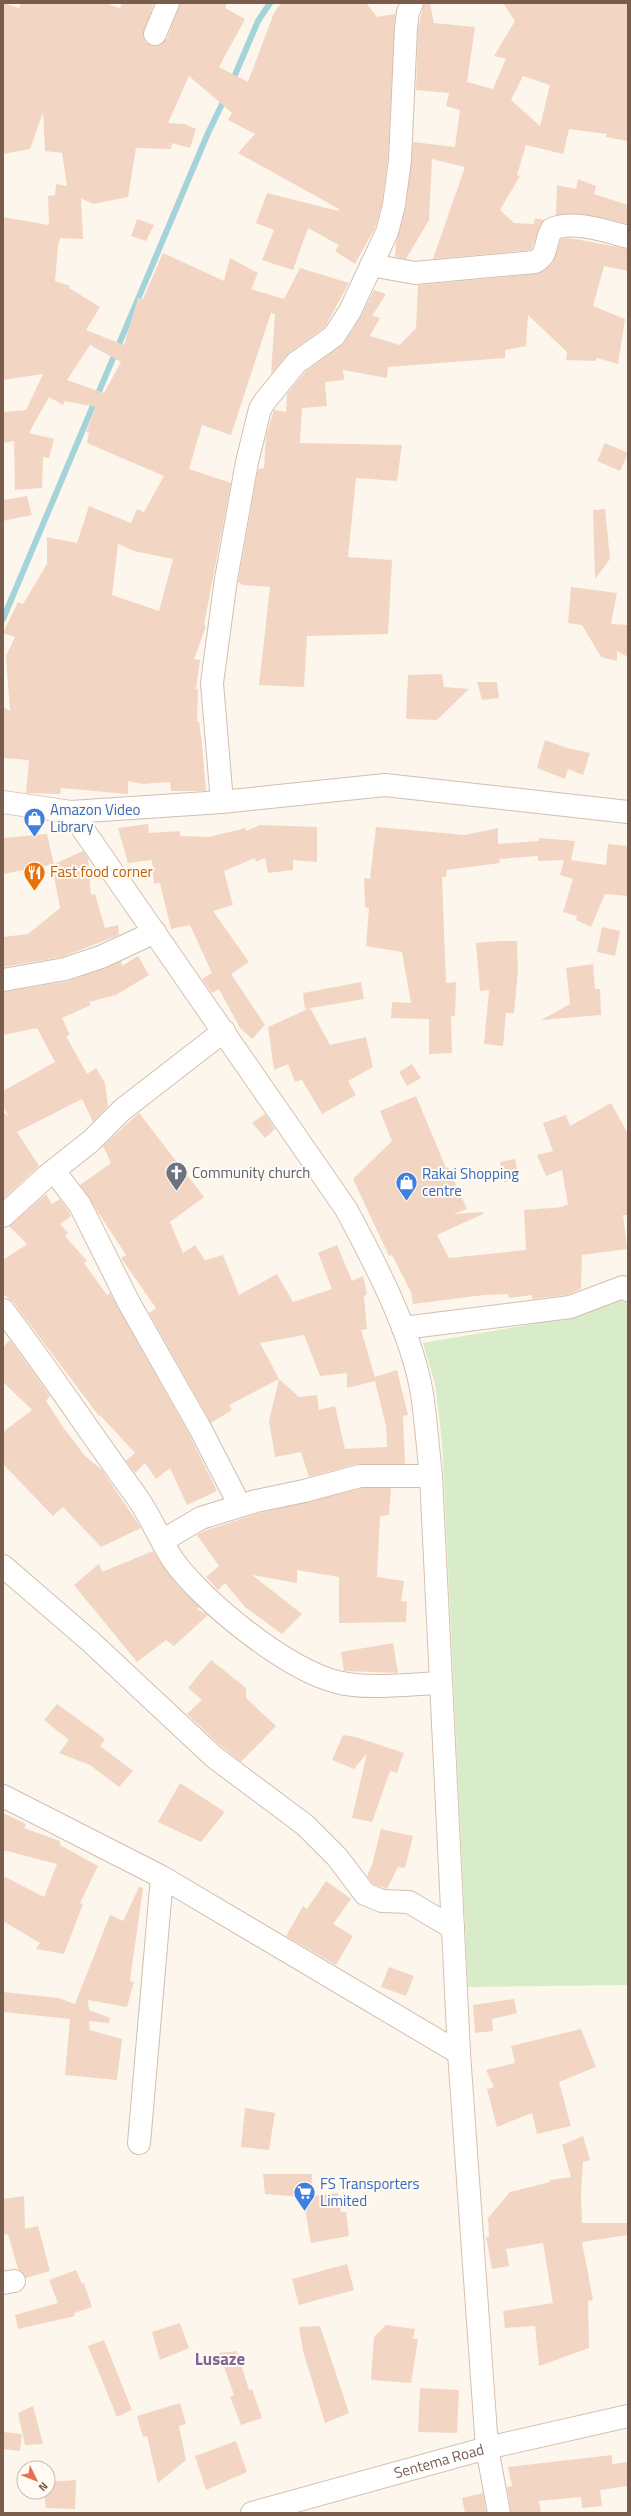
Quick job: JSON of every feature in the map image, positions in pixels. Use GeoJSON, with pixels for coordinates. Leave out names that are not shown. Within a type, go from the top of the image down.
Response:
{"type":"FeatureCollection","features":[{"type":"Feature","properties":{"kind":"street"},"geometry":{"type":"LineString","coordinates":[[155,34],[168,3]]}},
{"type":"Feature","properties":{"kind":"street"},"geometry":{"type":"LineString","coordinates":[[222,802],[212,684],[232,537],[247,462],[260,410],[287,372],[334,336],[350,311],[387,232],[394,205],[400,160],[406,28],[408,12],[412,3]]}},
{"type":"Feature","properties":{"kind":"street"},"geometry":{"type":"LineString","coordinates":[[371,265],[415,273],[535,262],[542,258],[545,253],[552,229],[563,226],[609,232],[628,237]]}},
{"type":"Feature","properties":{"kind":"street"},"geometry":{"type":"LineString","coordinates":[[3,802],[70,812],[222,802],[385,785],[628,812]]}},
{"type":"Feature","properties":{"kind":"street"},"geometry":{"type":"LineString","coordinates":[[70,812],[224,1031],[346,1209],[373,1259],[403,1328],[422,1393],[430,1476],[458,2053],[487,2448],[500,2513]]}},
{"type":"Feature","properties":{"kind":"street"},"geometry":{"type":"LineString","coordinates":[[3,980],[65,969],[101,957],[154,932]]}},
{"type":"Feature","properties":{"kind":"street"},"geometry":{"type":"LineString","coordinates":[[3,1216],[91,1141],[150,1087],[224,1031]]}},
{"type":"Feature","properties":{"kind":"street"},"geometry":{"type":"LineString","coordinates":[[54,1171],[80,1205],[129,1303],[197,1424],[240,1506]]}},
{"type":"Feature","properties":{"kind":"street"},"geometry":{"type":"LineString","coordinates":[[403,1328],[570,1307],[626,1287]]}},
{"type":"Feature","properties":{"kind":"street"},"geometry":{"type":"LineString","coordinates":[[3,1310],[135,1494],[174,1561],[195,1585],[260,1641],[290,1663],[317,1676],[338,1682],[360,1685],[441,1683]]}},
{"type":"Feature","properties":{"kind":"street"},"geometry":{"type":"LineString","coordinates":[[162,1541],[200,1518],[240,1506],[360,1476],[430,1476]]}},
{"type":"Feature","properties":{"kind":"street"},"geometry":{"type":"LineString","coordinates":[[3,1566],[91,1642],[214,1757],[305,1825],[337,1857],[365,1894],[382,1901],[408,1902],[453,1928]]}},
{"type":"Feature","properties":{"kind":"street"},"geometry":{"type":"LineString","coordinates":[[3,1796],[162,1877],[458,2053]]}},
{"type":"Feature","properties":{"kind":"street"},"geometry":{"type":"LineString","coordinates":[[139,2143],[162,1877]]}},
{"type":"Feature","properties":{"kind":"street","name":"Sentema Road"},"geometry":{"type":"LineString","coordinates":[[252,2513],[487,2448],[628,2416]]}},
{"type":"Feature","properties":{"kind":"green space"},"geometry":{"type":"Polygon","coordinates":[[[623,1295],[628,1303],[628,1985],[468,1987],[442,1441],[435,1384],[423,1343],[574,1317],[623,1295]]]}},
{"type":"Feature","properties":{"kind":"building"},"geometry":{"type":"Polygon","coordinates":[[[3,3],[19,8],[21,3],[105,3],[120,8],[122,3],[154,3],[143,35],[145,42],[156,46],[167,39],[180,3],[227,3],[225,8],[245,19],[219,67],[248,82],[274,13],[281,3],[366,3],[377,17],[395,14],[388,159],[382,203],[375,228],[355,264],[335,251],[339,245],[308,228],[293,270],[262,260],[274,230],[256,223],[267,193],[338,211],[339,209],[238,153],[255,134],[228,120],[232,113],[189,76],[168,123],[185,124],[196,129],[190,148],[172,143],[171,149],[136,148],[128,197],[93,204],[81,198],[83,239],[60,238],[58,246],[55,281],[70,286],[69,288],[100,307],[86,330],[124,345],[138,298],[143,299],[163,253],[224,281],[230,258],[258,273],[251,289],[284,299],[300,268],[349,283],[325,327],[289,353],[271,374],[275,314],[271,313],[231,435],[202,425],[189,469],[231,483],[204,625],[206,626],[194,659],[200,660],[196,689],[198,689],[197,722],[199,721],[206,791],[171,791],[170,782],[143,784],[128,781],[128,794],[61,788],[60,794],[26,793],[29,760],[3,758],[3,707],[10,711],[6,656],[15,637],[3,633],[18,602],[23,604],[47,564],[47,537],[77,543],[89,506],[131,523],[137,509],[144,512],[164,476],[87,443],[89,433],[86,432],[96,407],[65,401],[63,405],[49,397],[29,433],[54,439],[49,458],[43,457],[42,488],[15,490],[14,441],[3,443],[3,412],[26,410],[43,374],[3,380],[3,217],[49,225],[48,196],[55,195],[56,184],[67,186],[62,153],[45,151],[43,112],[30,149],[3,154],[3,3]],[[90,345],[67,380],[104,393],[121,362],[90,345]],[[118,544],[112,595],[159,611],[173,559],[134,551],[118,544]]]}},
{"type":"Feature","properties":{"kind":"building"},"geometry":{"type":"Polygon","coordinates":[[[424,3],[430,3],[434,23],[475,27],[467,82],[493,89],[506,59],[494,56],[515,21],[503,3],[628,3],[628,141],[606,137],[607,134],[569,129],[563,154],[526,145],[517,175],[520,176],[500,210],[514,223],[534,224],[535,218],[544,220],[531,250],[433,259],[465,167],[432,159],[429,220],[406,259],[395,257],[396,243],[406,207],[413,142],[455,147],[460,110],[446,106],[449,93],[416,90],[418,29],[424,3]],[[523,76],[511,100],[540,126],[550,85],[523,76]]]}},
{"type":"Feature","properties":{"kind":"building"},"geometry":{"type":"Polygon","coordinates":[[[578,179],[596,186],[594,194],[628,205],[628,224],[582,214],[556,215],[557,185],[576,189],[578,179]]]}},
{"type":"Feature","properties":{"kind":"building"},"geometry":{"type":"Polygon","coordinates":[[[137,219],[154,225],[146,241],[131,236],[137,219]]]}},
{"type":"Feature","properties":{"kind":"building"},"geometry":{"type":"Polygon","coordinates":[[[570,238],[628,249],[628,271],[604,266],[593,306],[625,319],[618,364],[597,358],[595,361],[566,360],[567,352],[528,315],[526,346],[505,350],[505,358],[388,367],[387,378],[343,370],[344,380],[325,382],[327,406],[302,408],[300,443],[402,445],[397,481],[356,478],[348,557],[392,560],[388,634],[307,636],[304,687],[259,685],[270,587],[243,585],[238,582],[258,469],[264,468],[266,436],[274,410],[286,412],[287,394],[305,372],[344,343],[361,316],[374,290],[386,294],[372,316],[380,318],[370,336],[400,345],[416,328],[418,285],[536,274],[552,264],[561,239],[570,238]]]}},
{"type":"Feature","properties":{"kind":"building"},"geometry":{"type":"Polygon","coordinates":[[[605,443],[628,453],[620,471],[597,461],[605,443]]]}},
{"type":"Feature","properties":{"kind":"building"},"geometry":{"type":"Polygon","coordinates":[[[27,496],[32,515],[3,521],[3,500],[27,496]]]}},
{"type":"Feature","properties":{"kind":"building"},"geometry":{"type":"Polygon","coordinates":[[[605,509],[610,559],[595,579],[593,510],[605,509]]]}},
{"type":"Feature","properties":{"kind":"building"},"geometry":{"type":"Polygon","coordinates":[[[571,587],[617,593],[611,624],[628,625],[628,657],[617,651],[617,661],[601,657],[582,625],[568,623],[571,587]]]}},
{"type":"Feature","properties":{"kind":"building"},"geometry":{"type":"Polygon","coordinates":[[[442,674],[444,687],[469,689],[437,720],[406,719],[408,675],[442,674]]]}},
{"type":"Feature","properties":{"kind":"building"},"geometry":{"type":"Polygon","coordinates":[[[477,682],[497,682],[499,698],[482,700],[477,682]]]}},
{"type":"Feature","properties":{"kind":"building"},"geometry":{"type":"Polygon","coordinates":[[[545,740],[567,748],[590,753],[583,775],[568,769],[565,779],[537,768],[545,740]]]}},
{"type":"Feature","properties":{"kind":"building"},"geometry":{"type":"Polygon","coordinates":[[[148,824],[149,833],[180,831],[180,836],[209,837],[246,828],[246,831],[260,825],[317,827],[317,862],[293,860],[293,870],[268,873],[265,858],[256,862],[255,858],[224,871],[233,905],[213,911],[249,962],[231,974],[265,1025],[252,1039],[240,1028],[219,989],[212,993],[202,979],[212,973],[190,925],[171,929],[160,883],[154,884],[152,860],[128,863],[118,828],[148,824]]]}},
{"type":"Feature","properties":{"kind":"building"},"geometry":{"type":"Polygon","coordinates":[[[376,827],[465,835],[498,828],[498,844],[539,841],[539,838],[575,841],[571,860],[606,865],[608,844],[628,846],[628,896],[605,894],[591,927],[576,920],[577,916],[563,912],[573,879],[560,875],[564,860],[538,861],[538,856],[499,859],[500,863],[447,870],[446,877],[442,877],[446,983],[456,982],[455,1016],[451,1016],[452,1053],[429,1054],[429,1019],[391,1018],[392,1002],[411,1003],[402,952],[366,946],[369,908],[365,907],[364,878],[370,879],[376,827]]]}},
{"type":"Feature","properties":{"kind":"building"},"geometry":{"type":"Polygon","coordinates":[[[47,834],[54,864],[3,874],[3,838],[47,834]]]}},
{"type":"Feature","properties":{"kind":"building"},"geometry":{"type":"Polygon","coordinates":[[[83,851],[88,858],[91,895],[95,894],[105,928],[118,925],[119,935],[62,957],[3,967],[3,937],[28,934],[60,908],[52,865],[83,851]]]}},
{"type":"Feature","properties":{"kind":"building"},"geometry":{"type":"Polygon","coordinates":[[[602,927],[620,931],[615,956],[597,952],[602,927]]]}},
{"type":"Feature","properties":{"kind":"building"},"geometry":{"type":"Polygon","coordinates":[[[517,941],[518,970],[514,1013],[506,1013],[503,1046],[484,1044],[489,990],[480,991],[476,943],[517,941]]]}},
{"type":"Feature","properties":{"kind":"building"},"geometry":{"type":"Polygon","coordinates":[[[138,956],[149,975],[116,995],[89,1002],[91,1005],[62,1018],[70,1035],[66,1036],[87,1074],[96,1068],[105,1083],[108,1106],[93,1122],[82,1099],[17,1132],[39,1166],[3,1199],[3,1111],[9,1117],[3,1106],[3,1091],[55,1062],[37,1028],[3,1035],[3,992],[69,981],[121,961],[122,966],[138,956]]]}},
{"type":"Feature","properties":{"kind":"building"},"geometry":{"type":"Polygon","coordinates":[[[593,964],[595,989],[600,989],[601,1015],[541,1020],[570,1004],[566,968],[593,964]]]}},
{"type":"Feature","properties":{"kind":"building"},"geometry":{"type":"Polygon","coordinates":[[[361,982],[364,999],[305,1009],[303,993],[361,982]]]}},
{"type":"Feature","properties":{"kind":"building"},"geometry":{"type":"Polygon","coordinates":[[[310,1008],[330,1045],[366,1037],[373,1067],[348,1081],[356,1095],[322,1114],[302,1080],[295,1082],[288,1064],[274,1070],[268,1027],[310,1008]]]}},
{"type":"Feature","properties":{"kind":"building"},"geometry":{"type":"Polygon","coordinates":[[[412,1064],[421,1078],[407,1086],[399,1072],[412,1064]]]}},
{"type":"Feature","properties":{"kind":"building"},"geometry":{"type":"Polygon","coordinates":[[[416,1096],[446,1168],[448,1167],[467,1209],[453,1214],[483,1212],[483,1214],[437,1235],[449,1258],[526,1250],[524,1210],[564,1207],[564,1205],[568,1205],[562,1170],[546,1176],[537,1155],[553,1151],[543,1123],[566,1115],[570,1126],[611,1103],[628,1134],[628,1215],[623,1215],[627,1249],[582,1255],[581,1289],[567,1295],[532,1299],[532,1295],[509,1298],[508,1294],[484,1295],[413,1304],[411,1292],[392,1255],[389,1256],[353,1179],[392,1141],[380,1111],[416,1096]]]}},
{"type":"Feature","properties":{"kind":"building"},"geometry":{"type":"Polygon","coordinates":[[[139,1113],[204,1197],[170,1222],[183,1253],[195,1245],[205,1260],[223,1255],[239,1295],[277,1274],[293,1302],[332,1289],[318,1253],[337,1245],[352,1281],[363,1276],[367,1294],[364,1296],[367,1329],[361,1330],[375,1377],[397,1370],[408,1415],[403,1416],[405,1464],[357,1464],[309,1477],[301,1452],[275,1457],[269,1421],[279,1379],[229,1405],[232,1410],[211,1423],[149,1313],[156,1308],[121,1258],[126,1255],[80,1185],[111,1163],[103,1146],[139,1113]],[[304,1335],[260,1343],[279,1379],[299,1397],[317,1395],[319,1410],[335,1406],[345,1449],[387,1447],[386,1426],[375,1381],[347,1388],[347,1373],[320,1376],[304,1335]]]}},
{"type":"Feature","properties":{"kind":"building"},"geometry":{"type":"Polygon","coordinates":[[[265,1114],[275,1129],[265,1138],[252,1123],[265,1114]]]}},
{"type":"Feature","properties":{"kind":"building"},"geometry":{"type":"Polygon","coordinates":[[[515,1159],[519,1179],[504,1182],[500,1162],[515,1159]]]}},
{"type":"Feature","properties":{"kind":"building"},"geometry":{"type":"Polygon","coordinates":[[[46,1194],[52,1204],[60,1199],[69,1212],[71,1216],[60,1224],[68,1233],[65,1236],[87,1261],[84,1263],[107,1295],[110,1293],[190,1436],[217,1491],[187,1505],[170,1468],[156,1479],[145,1463],[135,1473],[126,1461],[135,1453],[100,1415],[99,1416],[13,1302],[3,1294],[3,1260],[27,1244],[9,1226],[46,1194]]]}},
{"type":"Feature","properties":{"kind":"building"},"geometry":{"type":"Polygon","coordinates":[[[10,1340],[50,1396],[46,1401],[63,1427],[85,1456],[102,1470],[141,1528],[101,1547],[63,1507],[53,1516],[3,1464],[3,1432],[32,1410],[3,1382],[3,1347],[10,1340]]]}},
{"type":"Feature","properties":{"kind":"building"},"geometry":{"type":"Polygon","coordinates":[[[362,1488],[391,1488],[389,1515],[380,1516],[377,1577],[404,1581],[401,1601],[407,1602],[406,1622],[339,1623],[339,1577],[297,1570],[297,1583],[252,1575],[302,1614],[282,1634],[245,1607],[225,1583],[218,1590],[206,1577],[219,1566],[197,1535],[204,1531],[259,1513],[362,1488]]]}},
{"type":"Feature","properties":{"kind":"building"},"geometry":{"type":"Polygon","coordinates":[[[153,1551],[177,1585],[199,1607],[197,1609],[208,1615],[174,1646],[166,1640],[137,1662],[74,1585],[99,1564],[102,1572],[153,1551]]]}},
{"type":"Feature","properties":{"kind":"building"},"geometry":{"type":"Polygon","coordinates":[[[393,1643],[398,1673],[344,1671],[341,1652],[393,1643]]]}},
{"type":"Feature","properties":{"kind":"building"},"geometry":{"type":"Polygon","coordinates":[[[211,1660],[246,1688],[246,1698],[276,1726],[241,1762],[222,1747],[187,1714],[202,1700],[188,1688],[211,1660]]]}},
{"type":"Feature","properties":{"kind":"building"},"geometry":{"type":"Polygon","coordinates":[[[57,1704],[105,1739],[100,1746],[133,1771],[119,1787],[90,1765],[59,1753],[69,1740],[44,1720],[57,1704]]]}},
{"type":"Feature","properties":{"kind":"building"},"geometry":{"type":"Polygon","coordinates":[[[343,1735],[356,1737],[404,1753],[397,1773],[390,1771],[372,1822],[352,1818],[367,1753],[354,1769],[332,1760],[343,1735]]]}},
{"type":"Feature","properties":{"kind":"building"},"geometry":{"type":"Polygon","coordinates":[[[180,1783],[225,1812],[201,1842],[158,1822],[180,1783]]]}},
{"type":"Feature","properties":{"kind":"building"},"geometry":{"type":"Polygon","coordinates":[[[3,1813],[26,1824],[24,1828],[60,1841],[60,1845],[98,1866],[80,1903],[83,1904],[64,1954],[36,1949],[40,1943],[3,1921],[3,1876],[44,1897],[57,1864],[3,1850],[3,1813]]]}},
{"type":"Feature","properties":{"kind":"building"},"geometry":{"type":"Polygon","coordinates":[[[381,1829],[413,1836],[405,1868],[398,1867],[387,1889],[373,1884],[367,1876],[372,1865],[381,1829]]]}},
{"type":"Feature","properties":{"kind":"building"},"geometry":{"type":"Polygon","coordinates":[[[326,1881],[351,1899],[333,1924],[353,1936],[336,1965],[286,1936],[303,1906],[307,1909],[326,1881]]]}},
{"type":"Feature","properties":{"kind":"building"},"geometry":{"type":"Polygon","coordinates":[[[139,1887],[143,1888],[130,1981],[134,1982],[127,2007],[88,2000],[89,2010],[110,2018],[109,2023],[89,2021],[90,2030],[122,2039],[117,2080],[65,2075],[70,2019],[3,2012],[3,1992],[59,1998],[75,2004],[110,1915],[123,1921],[139,1887]]]}},
{"type":"Feature","properties":{"kind":"building"},"geometry":{"type":"Polygon","coordinates":[[[389,1967],[414,1976],[406,1996],[381,1987],[389,1967]]]}},
{"type":"Feature","properties":{"kind":"building"},"geometry":{"type":"Polygon","coordinates":[[[514,1999],[517,2013],[492,2019],[493,2031],[475,2033],[473,2005],[514,1999]]]}},
{"type":"Feature","properties":{"kind":"building"},"geometry":{"type":"Polygon","coordinates":[[[581,2029],[596,2067],[559,2082],[571,2126],[537,2134],[532,2113],[497,2127],[487,2089],[494,2087],[486,2070],[515,2063],[511,2046],[581,2029]]]}},
{"type":"Feature","properties":{"kind":"building"},"geometry":{"type":"Polygon","coordinates":[[[245,2108],[275,2113],[269,2150],[241,2147],[245,2108]]]}},
{"type":"Feature","properties":{"kind":"building"},"geometry":{"type":"Polygon","coordinates":[[[583,2136],[590,2160],[583,2162],[581,2194],[582,2223],[628,2223],[628,2235],[582,2242],[593,2300],[588,2301],[589,2348],[539,2366],[535,2326],[505,2328],[503,2311],[553,2303],[543,2243],[506,2249],[509,2266],[492,2269],[486,2237],[489,2237],[488,2218],[510,2192],[550,2182],[550,2180],[571,2177],[562,2145],[583,2136]]]}},
{"type":"Feature","properties":{"kind":"building"},"geometry":{"type":"Polygon","coordinates":[[[263,2174],[312,2174],[311,2196],[338,2193],[341,2212],[346,2212],[349,2236],[311,2243],[303,2197],[265,2194],[263,2174]]]}},
{"type":"Feature","properties":{"kind":"building"},"geometry":{"type":"Polygon","coordinates":[[[24,2196],[25,2229],[38,2226],[50,2271],[26,2278],[18,2269],[8,2234],[3,2235],[3,2199],[24,2196]]]}},
{"type":"Feature","properties":{"kind":"building"},"geometry":{"type":"Polygon","coordinates":[[[347,2264],[354,2290],[299,2305],[292,2279],[347,2264]]]}},
{"type":"Feature","properties":{"kind":"building"},"geometry":{"type":"Polygon","coordinates":[[[76,2270],[82,2284],[84,2283],[92,2307],[74,2313],[75,2316],[18,2329],[15,2315],[58,2303],[49,2280],[76,2270]]]}},
{"type":"Feature","properties":{"kind":"building"},"geometry":{"type":"Polygon","coordinates":[[[180,2323],[189,2348],[160,2360],[152,2332],[180,2323]]]}},
{"type":"Feature","properties":{"kind":"building"},"geometry":{"type":"Polygon","coordinates":[[[386,2325],[415,2329],[413,2339],[418,2339],[411,2383],[371,2380],[374,2337],[386,2325]]]}},
{"type":"Feature","properties":{"kind":"building"},"geometry":{"type":"Polygon","coordinates":[[[320,2326],[349,2413],[325,2423],[303,2351],[299,2327],[320,2326]]]}},
{"type":"Feature","properties":{"kind":"building"},"geometry":{"type":"Polygon","coordinates":[[[104,2340],[132,2410],[117,2417],[88,2346],[104,2340]]]}},
{"type":"Feature","properties":{"kind":"building"},"geometry":{"type":"Polygon","coordinates":[[[237,2351],[249,2390],[252,2389],[262,2418],[241,2425],[230,2397],[234,2395],[219,2353],[237,2351]]]}},
{"type":"Feature","properties":{"kind":"building"},"geometry":{"type":"Polygon","coordinates":[[[420,2388],[459,2390],[457,2433],[418,2432],[420,2388]]]}},
{"type":"Feature","properties":{"kind":"building"},"geometry":{"type":"Polygon","coordinates":[[[180,2403],[186,2424],[179,2426],[186,2460],[158,2483],[147,2436],[143,2437],[137,2416],[180,2403]]]}},
{"type":"Feature","properties":{"kind":"building"},"geometry":{"type":"Polygon","coordinates":[[[33,2406],[43,2444],[25,2445],[18,2413],[33,2406]]]}},
{"type":"Feature","properties":{"kind":"building"},"geometry":{"type":"Polygon","coordinates":[[[3,2432],[22,2434],[20,2451],[3,2449],[3,2432]]]}},
{"type":"Feature","properties":{"kind":"building"},"geometry":{"type":"Polygon","coordinates":[[[236,2441],[247,2472],[206,2490],[195,2456],[236,2441]]]}},
{"type":"Feature","properties":{"kind":"building"},"geometry":{"type":"Polygon","coordinates":[[[612,2455],[612,2464],[628,2462],[628,2486],[600,2490],[602,2506],[582,2508],[581,2497],[539,2501],[541,2513],[511,2513],[507,2487],[512,2486],[508,2467],[612,2455]]]}},
{"type":"Feature","properties":{"kind":"building"},"geometry":{"type":"Polygon","coordinates":[[[76,2480],[75,2509],[46,2508],[45,2500],[56,2500],[56,2481],[76,2480]]]}},
{"type":"Feature","properties":{"kind":"building"},"geometry":{"type":"Polygon","coordinates":[[[483,2493],[486,2513],[465,2513],[462,2498],[483,2493]]]}},
{"type":"Feature","properties":{"kind":"waterway"},"geometry":{"type":"LineString","coordinates":[[232,82],[258,21],[270,3]]}},
{"type":"Feature","properties":{"kind":"waterway"},"geometry":{"type":"LineString","coordinates":[[3,619],[208,133],[225,98]]}},
{"type":"Feature","properties":{"kind":"place","name":"Amazon Video Library"},"geometry":{"type":"Point","coordinates":[35,838]}},
{"type":"Feature","properties":{"kind":"place","name":"Fast food corner"},"geometry":{"type":"Point","coordinates":[35,892]}},
{"type":"Feature","properties":{"kind":"place","name":"Community church"},"geometry":{"type":"Point","coordinates":[177,1192]}},
{"type":"Feature","properties":{"kind":"place","name":"Rakai Shopping centre"},"geometry":{"type":"Point","coordinates":[406,1202]}},
{"type":"Feature","properties":{"kind":"place","name":"FS Transporters Limited"},"geometry":{"type":"Point","coordinates":[304,2212]}},
{"type":"Feature","properties":{"kind":"district","name":"Lusaze"},"geometry":{"type":"Point","coordinates":[220,2359]}}]}
